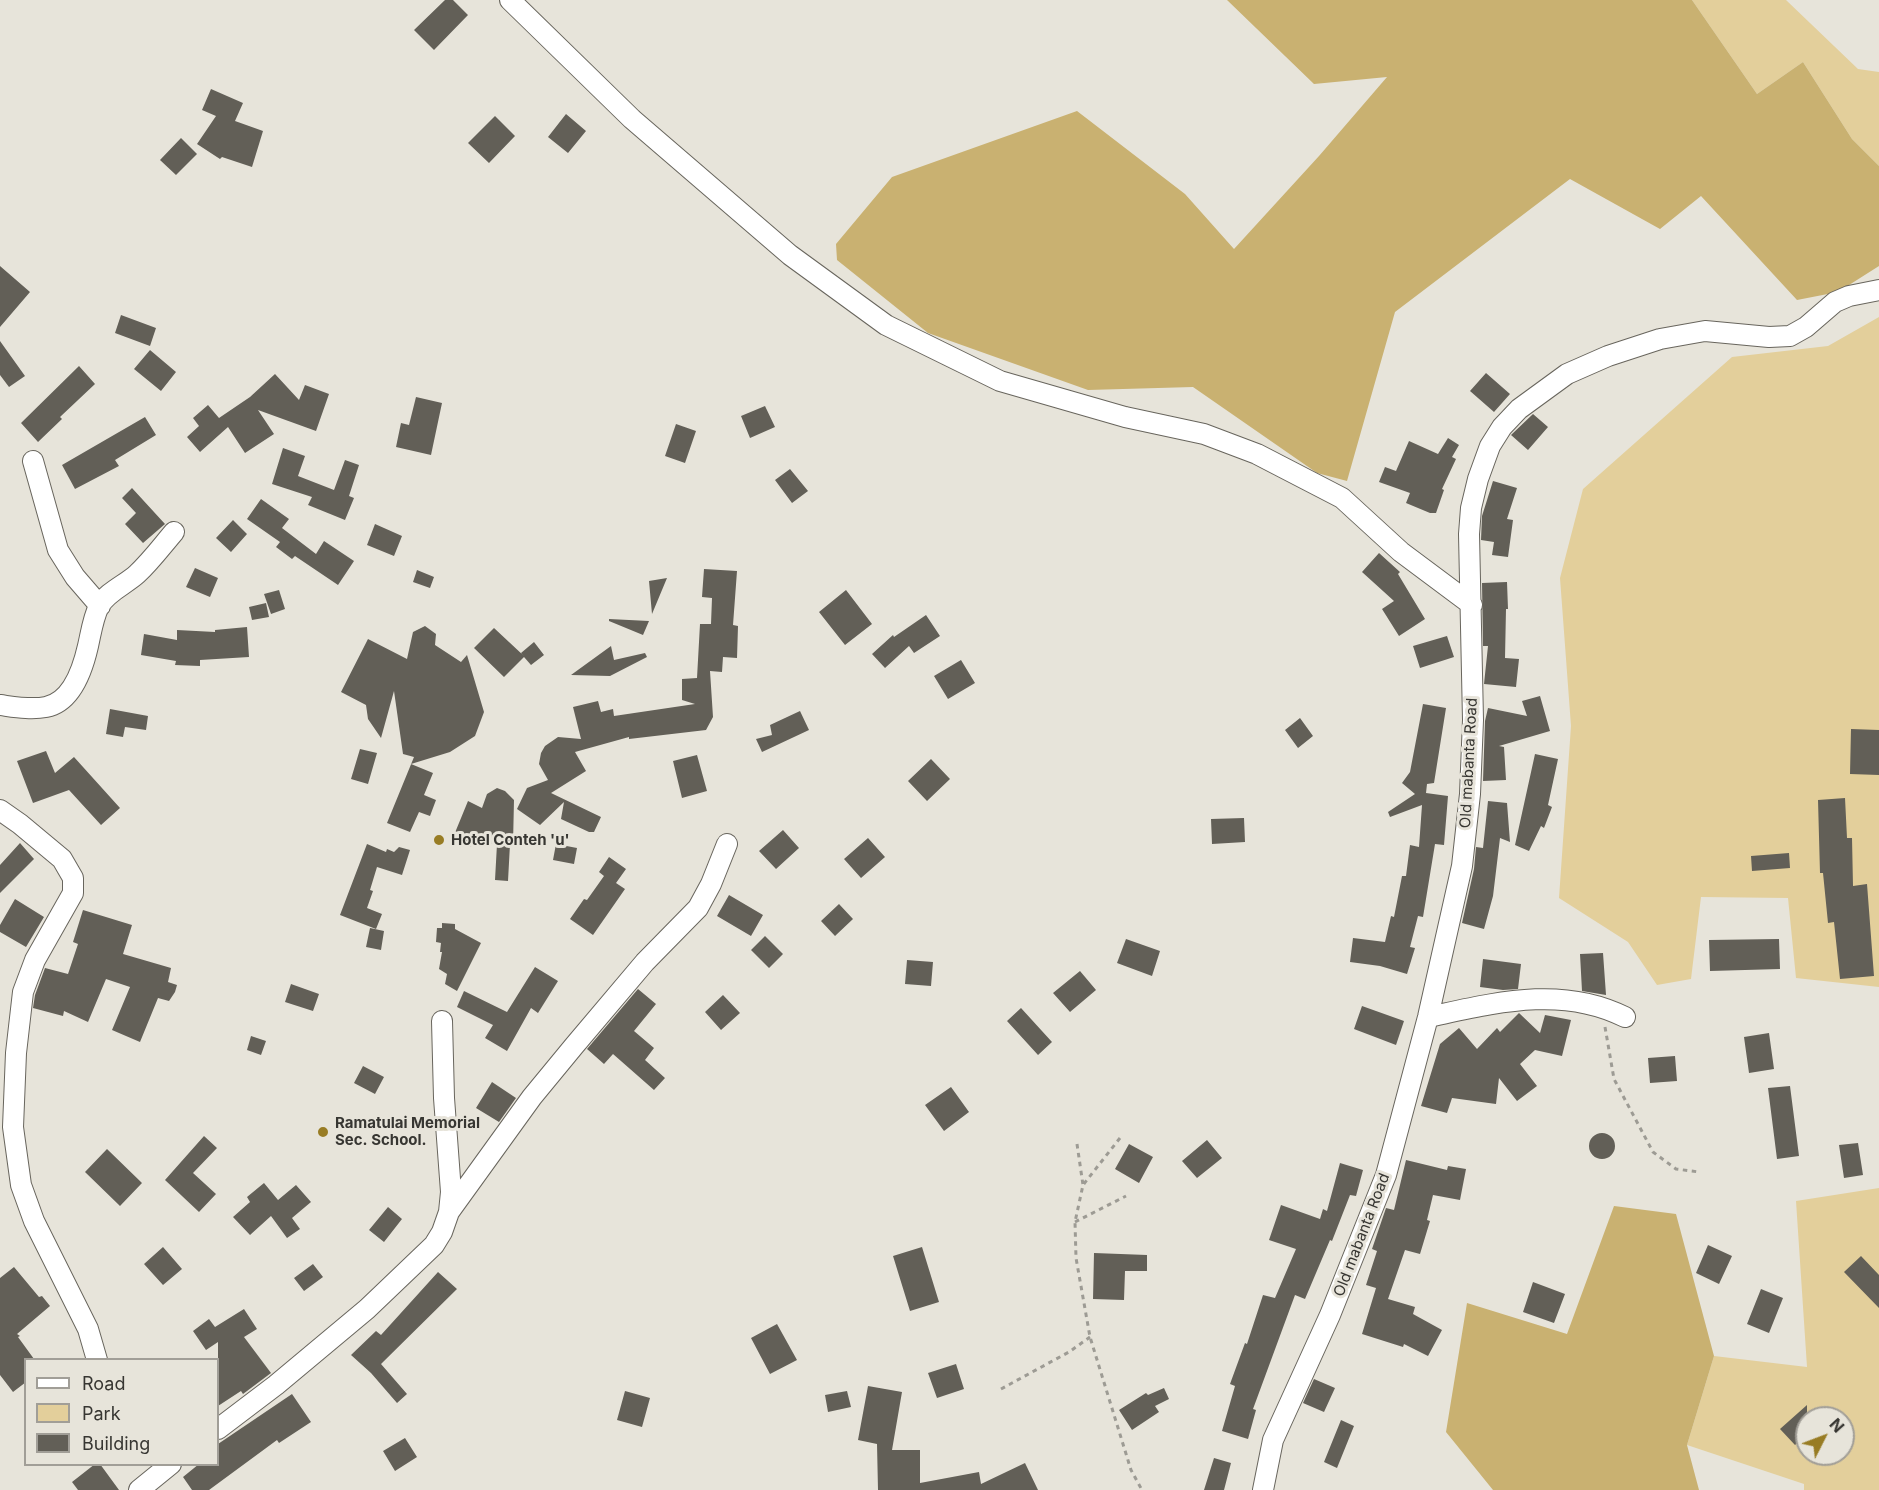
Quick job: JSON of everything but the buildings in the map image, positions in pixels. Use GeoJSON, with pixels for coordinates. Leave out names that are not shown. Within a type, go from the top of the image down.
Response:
{"type":"FeatureCollection","features":[{"type":"Feature","properties":{"kind":"street"},"geometry":{"type":"LineString","coordinates":[[510,0],[632,119],[790,255],[886,325],[1000,381],[1125,417],[1204,434],[1257,454],[1342,498],[1401,552],[1472,605]]}},
{"type":"Feature","properties":{"kind":"street","name":"Old mabanta Road"},"geometry":{"type":"LineString","coordinates":[[1263,1490],[1274,1440],[1330,1315],[1386,1175],[1428,1017],[1462,866],[1469,804],[1473,720],[1469,534],[1471,508],[1490,446],[1502,427],[1519,409],[1567,374],[1629,349],[1660,339],[1705,331],[1769,337],[1790,336],[1806,327],[1835,302],[1849,296],[1879,290]]}},
{"type":"Feature","properties":{"kind":"street"},"geometry":{"type":"LineString","coordinates":[[33,461],[58,550],[75,577],[100,606]]}},
{"type":"Feature","properties":{"kind":"street"},"geometry":{"type":"LineString","coordinates":[[0,705],[28,708],[48,706],[63,697],[76,681],[84,664],[94,619],[100,606],[112,592],[136,575],[174,532]]}},
{"type":"Feature","properties":{"kind":"street"},"geometry":{"type":"LineString","coordinates":[[0,810],[62,859],[73,878],[73,893],[35,960],[23,992],[16,1053],[13,1127],[21,1185],[34,1221],[88,1329],[97,1358]]}},
{"type":"Feature","properties":{"kind":"street"},"geometry":{"type":"LineString","coordinates":[[449,1212],[532,1097],[586,1030],[645,962],[698,908],[711,884],[727,844]]}},
{"type":"Feature","properties":{"kind":"street"},"geometry":{"type":"LineString","coordinates":[[1428,1017],[1486,1005],[1536,999],[1565,999],[1625,1017]]}},
{"type":"Feature","properties":{"kind":"street"},"geometry":{"type":"LineString","coordinates":[[219,1428],[276,1385],[368,1309],[434,1245],[442,1232],[449,1212],[451,1192],[445,1116],[442,1021]]}},
{"type":"Feature","properties":{"kind":"street"},"geometry":{"type":"LineString","coordinates":[[144,1478],[167,1466]]}},
{"type":"Feature","properties":{"kind":"path"},"geometry":{"type":"LineString","coordinates":[[1601,1008],[1614,1079],[1653,1152],[1676,1169],[1699,1172]]}},
{"type":"Feature","properties":{"kind":"path"},"geometry":{"type":"LineString","coordinates":[[1083,1185],[1120,1138]]}},
{"type":"Feature","properties":{"kind":"path"},"geometry":{"type":"LineString","coordinates":[[1077,1144],[1083,1185],[1075,1222],[1076,1258],[1090,1337],[1131,1470],[1142,1490]]}},
{"type":"Feature","properties":{"kind":"path"},"geometry":{"type":"LineString","coordinates":[[1075,1222],[1126,1196]]}},
{"type":"Feature","properties":{"kind":"path"},"geometry":{"type":"LineString","coordinates":[[1001,1389],[1069,1352],[1090,1337]]}},
{"type":"Feature","properties":{"kind":"green space"},"geometry":{"type":"Polygon","coordinates":[[[1692,0],[1786,0],[1858,69],[1879,72],[1879,166],[1852,139],[1803,62],[1757,94],[1692,0]]]}},
{"type":"Feature","properties":{"kind":"green space"},"geometry":{"type":"Polygon","coordinates":[[[1879,317],[1879,987],[1796,978],[1788,898],[1701,897],[1691,979],[1657,985],[1628,942],[1559,898],[1571,726],[1560,578],[1583,489],[1732,357],[1828,346],[1879,317]]]}},
{"type":"Feature","properties":{"kind":"green space"},"geometry":{"type":"Polygon","coordinates":[[[1879,1188],[1879,1490],[1804,1490],[1804,1484],[1687,1445],[1714,1356],[1807,1367],[1796,1201],[1879,1188]]]}},
{"type":"Feature","properties":{"kind":"shaded area"},"geometry":{"type":"Polygon","coordinates":[[[1227,0],[1692,0],[1757,94],[1803,62],[1852,139],[1879,166],[1879,266],[1838,292],[1797,300],[1701,196],[1660,229],[1570,179],[1395,312],[1347,481],[1317,473],[1193,387],[1088,390],[928,333],[837,260],[836,244],[892,177],[1077,111],[1185,194],[1234,249],[1387,77],[1314,84],[1227,0]]]}},
{"type":"Feature","properties":{"kind":"shaded area"},"geometry":{"type":"Polygon","coordinates":[[[1614,1206],[1676,1214],[1714,1356],[1687,1445],[1699,1490],[1493,1490],[1446,1432],[1467,1303],[1567,1334],[1614,1206]]]}},
{"type":"Feature","properties":{"kind":"place","name":"Hotel Conteh 'u'"},"geometry":{"type":"Point","coordinates":[439,840]}},
{"type":"Feature","properties":{"kind":"place","name":"Ramatulai Memorial Sec. School."},"geometry":{"type":"Point","coordinates":[323,1132]}}]}
